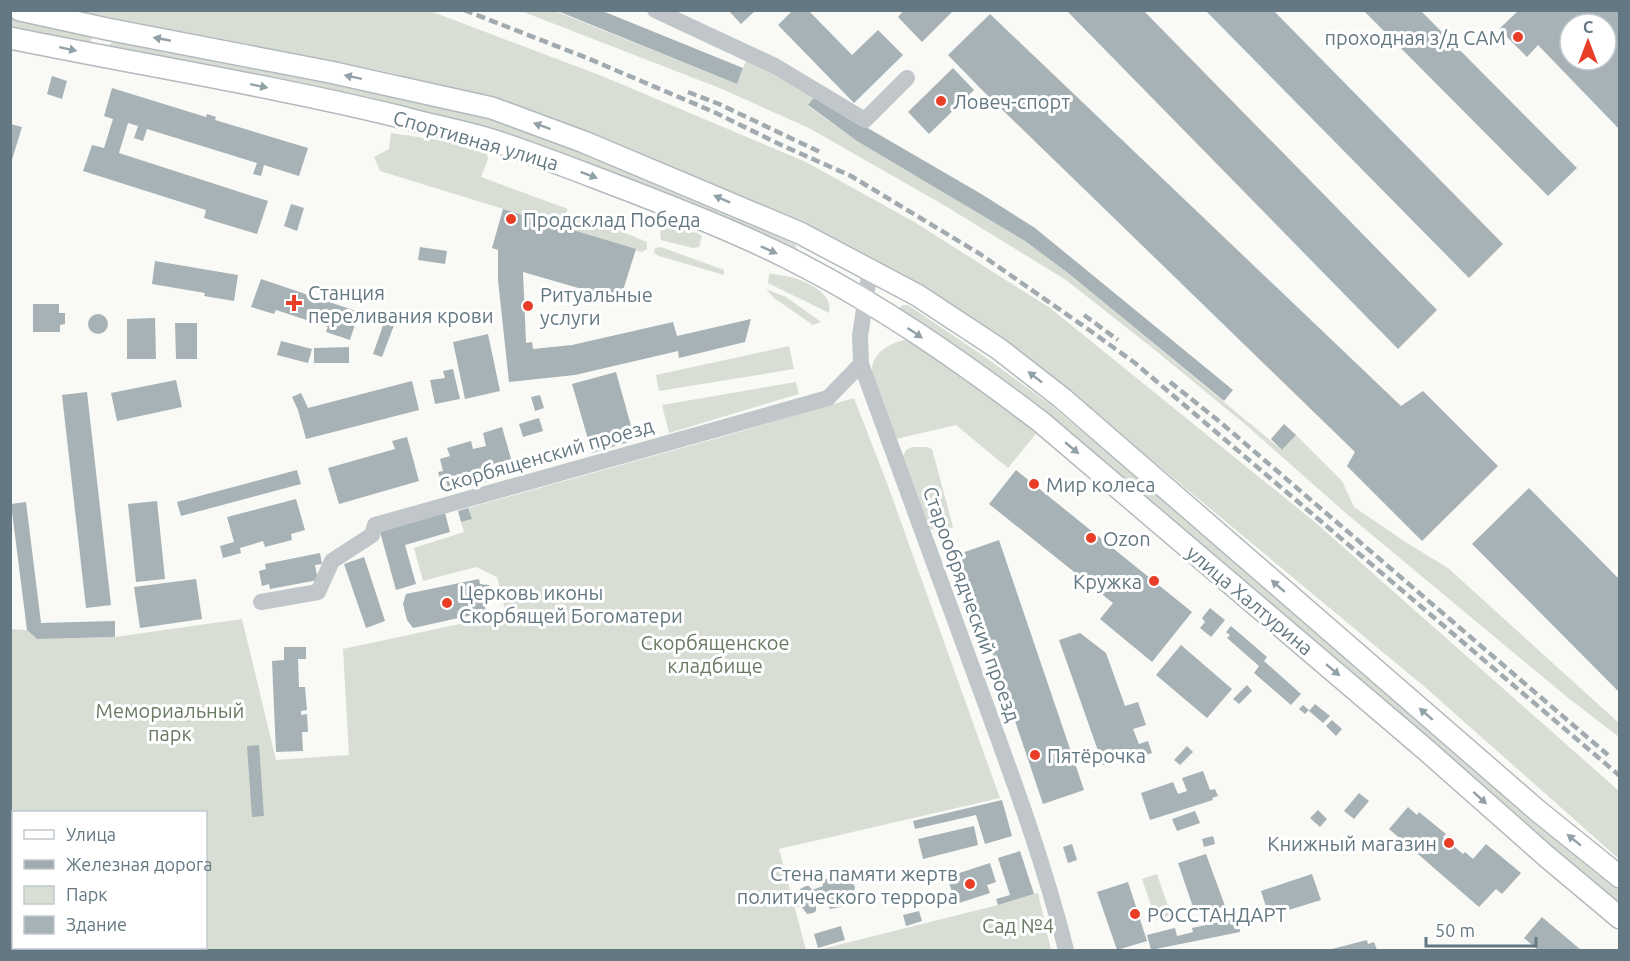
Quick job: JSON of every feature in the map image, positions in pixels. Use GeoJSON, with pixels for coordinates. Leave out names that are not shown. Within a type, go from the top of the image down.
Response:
{"type":"FeatureCollection","features":[{"type":"Feature","properties":{"kind":"main road","name":"Спортивная улица"},"geometry":{"type":"LineString","coordinates":[[20,10],[330,72],[492,108],[584,142],[712,195],[800,233],[870,270]]}},
{"type":"Feature","properties":{"kind":"main road","name":"Спортивная улица"},"geometry":{"type":"LineString","coordinates":[[10,38],[369,109],[490,140],[574,169],[691,215],[787,258],[866,302]]}},
{"type":"Feature","properties":{"kind":"main road","name":"улица Халтурина"},"geometry":{"type":"LineString","coordinates":[[870,270],[917,295],[990,343],[1062,398],[1538,812],[1620,877]]}},
{"type":"Feature","properties":{"kind":"main road","name":"улица Халтурина"},"geometry":{"type":"LineString","coordinates":[[866,302],[981,377],[1041,422],[1620,918]]}},
{"type":"Feature","properties":{"kind":"street"},"geometry":{"type":"LineString","coordinates":[[655,10],[775,66],[865,120],[907,78]]}},
{"type":"Feature","properties":{"kind":"street"},"geometry":{"type":"LineString","coordinates":[[99,56],[107,29]]}},
{"type":"Feature","properties":{"kind":"street","name":"Старообрядческий проезд"},"geometry":{"type":"LineString","coordinates":[[870,270],[860,336],[861,364],[1034,836],[1066,951]]}},
{"type":"Feature","properties":{"kind":"street","name":"Скорбященский проезд"},"geometry":{"type":"LineString","coordinates":[[261,602],[318,592],[332,561],[372,535],[375,525],[828,398],[861,364]]}},
{"type":"Feature","properties":{"kind":"green space"},"geometry":{"type":"Polygon","coordinates":[[[75,11],[430,11],[602,76],[806,162],[916,223],[1050,308],[1316,523],[1619,791],[1619,859],[1426,688],[1018,349],[915,282],[815,232],[584,134],[392,73],[75,11]]]}},
{"type":"Feature","properties":{"kind":"green space"},"geometry":{"type":"Polygon","coordinates":[[[521,11],[555,11],[737,84],[747,58],[817,94],[808,106],[857,141],[1025,241],[1068,273],[1282,450],[1296,435],[1342,481],[1354,507],[1448,568],[1619,723],[1619,737],[1567,697],[1348,515],[1246,425],[1066,280],[947,207],[809,128],[722,89],[521,11]]]}},
{"type":"Feature","properties":{"kind":"green space"},"geometry":{"type":"Polygon","coordinates":[[[11,18],[90,35],[92,39],[90,43],[11,30],[11,18]]]}},
{"type":"Feature","properties":{"kind":"green space"},"geometry":{"type":"Polygon","coordinates":[[[114,41],[392,93],[490,119],[580,152],[699,201],[795,244],[797,249],[794,254],[487,128],[395,105],[389,106],[108,49],[114,41]]]}},
{"type":"Feature","properties":{"kind":"green space"},"geometry":{"type":"Polygon","coordinates":[[[391,133],[445,141],[486,151],[488,159],[481,177],[568,209],[559,226],[380,171],[374,157],[389,149],[391,133]]]}},
{"type":"Feature","properties":{"kind":"green space"},"geometry":{"type":"Polygon","coordinates":[[[580,214],[647,242],[647,249],[642,252],[569,229],[574,217],[580,214]]]}},
{"type":"Feature","properties":{"kind":"green space"},"geometry":{"type":"Polygon","coordinates":[[[663,226],[697,233],[702,236],[699,247],[693,248],[661,240],[660,234],[663,226]]]}},
{"type":"Feature","properties":{"kind":"green space"},"geometry":{"type":"Polygon","coordinates":[[[661,247],[724,270],[724,275],[654,253],[655,248],[661,247]]]}},
{"type":"Feature","properties":{"kind":"green space"},"geometry":{"type":"Polygon","coordinates":[[[771,273],[788,276],[817,289],[827,300],[829,313],[768,283],[771,273]]]}},
{"type":"Feature","properties":{"kind":"green space"},"geometry":{"type":"Polygon","coordinates":[[[766,289],[786,297],[821,322],[813,325],[774,298],[766,289]]]}},
{"type":"Feature","properties":{"kind":"green space"},"geometry":{"type":"Polygon","coordinates":[[[902,305],[908,305],[1052,406],[1408,707],[1619,890],[1619,908],[899,310],[902,305]]]}},
{"type":"Feature","properties":{"kind":"green space"},"geometry":{"type":"Polygon","coordinates":[[[906,340],[921,345],[1038,431],[1008,468],[956,425],[896,439],[878,392],[872,368],[880,352],[895,343],[906,340]]]}},
{"type":"Feature","properties":{"kind":"green space"},"geometry":{"type":"Polygon","coordinates":[[[789,346],[794,369],[659,391],[656,375],[789,346]]]}},
{"type":"Feature","properties":{"kind":"green space"},"geometry":{"type":"Polygon","coordinates":[[[796,382],[799,394],[669,433],[662,405],[796,382]]]}},
{"type":"Feature","properties":{"kind":"green space","name":"Скорбященское кладбище"},"geometry":{"type":"Polygon","coordinates":[[[854,398],[887,483],[1000,798],[779,849],[806,950],[11,950],[10,629],[27,630],[37,639],[115,637],[242,619],[276,760],[349,755],[343,649],[506,614],[497,577],[476,567],[423,581],[414,548],[464,532],[461,522],[471,519],[468,508],[854,398]]]}},
{"type":"Feature","properties":{"kind":"green space"},"geometry":{"type":"Polygon","coordinates":[[[912,447],[932,449],[953,527],[944,531],[930,529],[903,456],[906,450],[912,447]]]}},
{"type":"Feature","properties":{"kind":"green space"},"geometry":{"type":"Polygon","coordinates":[[[1157,874],[1171,915],[1156,920],[1142,879],[1157,874]]]}},
{"type":"Feature","properties":{"kind":"green space","name":"Сад №4"},"geometry":{"type":"Polygon","coordinates":[[[1038,893],[1051,950],[818,950],[998,905],[1038,893]]]}},
{"type":"Feature","properties":{"kind":"building"},"geometry":{"type":"Polygon","coordinates":[[[555,10],[600,10],[743,68],[737,84],[555,10]]]}},
{"type":"Feature","properties":{"kind":"building"},"geometry":{"type":"Polygon","coordinates":[[[728,10],[756,10],[741,24],[728,10]]]}},
{"type":"Feature","properties":{"kind":"building"},"geometry":{"type":"Polygon","coordinates":[[[793,10],[808,10],[852,55],[878,30],[903,55],[854,103],[778,25],[793,10]]]}},
{"type":"Feature","properties":{"kind":"building"},"geometry":{"type":"Polygon","coordinates":[[[904,10],[954,10],[922,42],[898,17],[904,10]]]}},
{"type":"Feature","properties":{"kind":"building"},"geometry":{"type":"Polygon","coordinates":[[[1066,10],[1143,10],[1437,310],[1398,349],[1066,10]]]}},
{"type":"Feature","properties":{"kind":"building"},"geometry":{"type":"Polygon","coordinates":[[[1205,10],[1273,10],[1503,244],[1469,278],[1205,10]]]}},
{"type":"Feature","properties":{"kind":"building"},"geometry":{"type":"Polygon","coordinates":[[[1363,10],[1420,10],[1577,168],[1548,196],[1363,10]]]}},
{"type":"Feature","properties":{"kind":"building"},"geometry":{"type":"Polygon","coordinates":[[[1519,10],[1620,10],[1620,130],[1564,72],[1618,72],[1618,12],[1558,12],[1558,66],[1538,45],[1527,57],[1499,29],[1519,10]]]}},
{"type":"Feature","properties":{"kind":"building"},"geometry":{"type":"Polygon","coordinates":[[[990,14],[1401,406],[1423,391],[1498,466],[1422,541],[1347,466],[1355,452],[948,55],[990,14]]]}},
{"type":"Feature","properties":{"kind":"building","name":"Ловеч-спорт"},"geometry":{"type":"Polygon","coordinates":[[[953,68],[974,90],[929,134],[908,112],[953,68]]]}},
{"type":"Feature","properties":{"kind":"building"},"geometry":{"type":"Polygon","coordinates":[[[52,76],[67,81],[62,99],[47,94],[52,76]]]}},
{"type":"Feature","properties":{"kind":"building"},"geometry":{"type":"Polygon","coordinates":[[[112,88],[206,117],[207,114],[216,117],[215,120],[308,148],[299,176],[264,165],[261,176],[253,174],[257,163],[147,129],[143,141],[134,138],[138,126],[128,123],[119,153],[268,201],[257,234],[204,218],[206,210],[83,171],[92,145],[104,148],[113,119],[104,116],[112,88]]]}},
{"type":"Feature","properties":{"kind":"building"},"geometry":{"type":"Polygon","coordinates":[[[817,94],[854,120],[1035,228],[1233,390],[1224,401],[1068,273],[1025,241],[857,141],[808,105],[817,94]]]}},
{"type":"Feature","properties":{"kind":"building"},"geometry":{"type":"Polygon","coordinates":[[[10,124],[22,127],[11,163],[10,163],[10,124]]]}},
{"type":"Feature","properties":{"kind":"building"},"geometry":{"type":"Polygon","coordinates":[[[291,204],[304,208],[297,231],[284,226],[291,204]]]}},
{"type":"Feature","properties":{"kind":"building"},"geometry":{"type":"Polygon","coordinates":[[[503,209],[636,249],[620,300],[523,272],[526,343],[532,342],[533,349],[572,345],[673,322],[677,336],[751,319],[745,342],[679,358],[678,351],[575,375],[509,382],[498,280],[498,250],[492,248],[503,209]]]}},
{"type":"Feature","properties":{"kind":"building"},"geometry":{"type":"Polygon","coordinates":[[[420,247],[447,251],[445,264],[418,260],[420,247]]]}},
{"type":"Feature","properties":{"kind":"building"},"geometry":{"type":"Polygon","coordinates":[[[155,261],[238,275],[234,301],[204,296],[205,293],[152,284],[155,261]]]}},
{"type":"Feature","properties":{"kind":"building"},"geometry":{"type":"Polygon","coordinates":[[[261,279],[359,312],[350,340],[326,332],[328,327],[276,310],[274,314],[251,307],[261,279]]]}},
{"type":"Feature","properties":{"kind":"building"},"geometry":{"type":"Polygon","coordinates":[[[33,304],[59,304],[59,313],[65,313],[65,324],[60,325],[60,332],[33,332],[33,304]]]}},
{"type":"Feature","properties":{"kind":"building"},"geometry":{"type":"Polygon","coordinates":[[[98,314],[105,317],[108,324],[105,331],[98,334],[91,331],[88,324],[91,317],[98,314]]]}},
{"type":"Feature","properties":{"kind":"building"},"geometry":{"type":"Polygon","coordinates":[[[386,317],[396,320],[382,357],[373,354],[386,317]]]}},
{"type":"Feature","properties":{"kind":"building"},"geometry":{"type":"Polygon","coordinates":[[[155,318],[156,359],[127,359],[127,319],[155,318]]]}},
{"type":"Feature","properties":{"kind":"building"},"geometry":{"type":"Polygon","coordinates":[[[175,323],[197,323],[197,359],[176,359],[175,323]]]}},
{"type":"Feature","properties":{"kind":"building"},"geometry":{"type":"Polygon","coordinates":[[[488,334],[500,391],[465,399],[453,342],[488,334]]]}},
{"type":"Feature","properties":{"kind":"building"},"geometry":{"type":"Polygon","coordinates":[[[281,341],[312,349],[308,363],[277,355],[281,341]]]}},
{"type":"Feature","properties":{"kind":"building"},"geometry":{"type":"Polygon","coordinates":[[[349,347],[349,363],[314,363],[314,348],[349,347]]]}},
{"type":"Feature","properties":{"kind":"building"},"geometry":{"type":"Polygon","coordinates":[[[453,369],[460,399],[435,404],[430,380],[445,378],[443,371],[453,369]]]}},
{"type":"Feature","properties":{"kind":"building"},"geometry":{"type":"Polygon","coordinates":[[[616,372],[635,440],[592,453],[572,384],[616,372]]]}},
{"type":"Feature","properties":{"kind":"building"},"geometry":{"type":"Polygon","coordinates":[[[176,380],[182,407],[117,421],[111,393],[176,380]]]}},
{"type":"Feature","properties":{"kind":"building"},"geometry":{"type":"Polygon","coordinates":[[[412,381],[419,410],[306,439],[292,397],[301,393],[308,408],[412,381]]]}},
{"type":"Feature","properties":{"kind":"building"},"geometry":{"type":"Polygon","coordinates":[[[87,392],[111,605],[86,608],[62,395],[87,392]]]}},
{"type":"Feature","properties":{"kind":"building"},"geometry":{"type":"Polygon","coordinates":[[[540,395],[544,408],[535,411],[531,397],[540,395]]]}},
{"type":"Feature","properties":{"kind":"building"},"geometry":{"type":"Polygon","coordinates":[[[539,418],[543,431],[523,437],[519,424],[539,418]]]}},
{"type":"Feature","properties":{"kind":"building"},"geometry":{"type":"Polygon","coordinates":[[[1284,424],[1296,435],[1282,450],[1271,439],[1284,424]]]}},
{"type":"Feature","properties":{"kind":"building"},"geometry":{"type":"Polygon","coordinates":[[[502,427],[515,473],[449,492],[446,480],[441,482],[438,472],[443,471],[440,459],[450,456],[447,448],[471,441],[473,449],[486,446],[483,433],[502,427]]]}},
{"type":"Feature","properties":{"kind":"building"},"geometry":{"type":"Polygon","coordinates":[[[407,437],[419,481],[339,504],[328,468],[395,449],[392,441],[407,437]]]}},
{"type":"Feature","properties":{"kind":"building"},"geometry":{"type":"Polygon","coordinates":[[[297,470],[301,484],[181,516],[177,502],[297,470]]]}},
{"type":"Feature","properties":{"kind":"building"},"geometry":{"type":"Polygon","coordinates":[[[1016,470],[1192,612],[1152,662],[1100,619],[1113,603],[989,504],[1016,470]]]}},
{"type":"Feature","properties":{"kind":"building"},"geometry":{"type":"Polygon","coordinates":[[[1529,488],[1620,580],[1620,693],[1472,544],[1529,488]]]}},
{"type":"Feature","properties":{"kind":"building"},"geometry":{"type":"Polygon","coordinates":[[[296,499],[305,530],[291,534],[292,540],[265,547],[263,541],[240,548],[241,553],[223,558],[220,546],[234,542],[227,517],[296,499]]]}},
{"type":"Feature","properties":{"kind":"building"},"geometry":{"type":"Polygon","coordinates":[[[157,501],[165,579],[136,582],[128,504],[157,501]]]}},
{"type":"Feature","properties":{"kind":"building"},"geometry":{"type":"Polygon","coordinates":[[[26,502],[41,623],[115,621],[115,637],[37,639],[27,630],[11,504],[26,502]]]}},
{"type":"Feature","properties":{"kind":"building"},"geometry":{"type":"Polygon","coordinates":[[[468,508],[472,519],[461,522],[458,511],[468,508]]]}},
{"type":"Feature","properties":{"kind":"building"},"geometry":{"type":"Polygon","coordinates":[[[445,513],[450,532],[405,545],[416,584],[396,590],[380,532],[445,513]]]}},
{"type":"Feature","properties":{"kind":"building"},"geometry":{"type":"Polygon","coordinates":[[[999,540],[1084,790],[1043,804],[959,554],[999,540]]]}},
{"type":"Feature","properties":{"kind":"building"},"geometry":{"type":"Polygon","coordinates":[[[320,553],[322,564],[315,565],[318,580],[270,589],[269,584],[262,586],[259,571],[266,569],[265,564],[320,553]]]}},
{"type":"Feature","properties":{"kind":"building"},"geometry":{"type":"Polygon","coordinates":[[[364,557],[385,621],[366,628],[344,564],[364,557]]]}},
{"type":"Feature","properties":{"kind":"building"},"geometry":{"type":"Polygon","coordinates":[[[196,579],[202,619],[140,628],[134,587],[196,579]]]}},
{"type":"Feature","properties":{"kind":"building","name":"Церковь иконы Скорбящей Богоматери"},"geometry":{"type":"Polygon","coordinates":[[[479,579],[480,584],[489,585],[494,592],[492,601],[485,606],[486,612],[413,628],[407,620],[403,604],[406,594],[479,579]]]}},
{"type":"Feature","properties":{"kind":"building"},"geometry":{"type":"Polygon","coordinates":[[[1210,608],[1225,620],[1211,637],[1200,628],[1205,622],[1202,618],[1210,608]]]}},
{"type":"Feature","properties":{"kind":"building"},"geometry":{"type":"Polygon","coordinates":[[[1231,626],[1267,657],[1264,661],[1301,694],[1291,705],[1254,673],[1259,666],[1227,638],[1230,635],[1226,632],[1231,626]]]}},
{"type":"Feature","properties":{"kind":"building"},"geometry":{"type":"Polygon","coordinates":[[[1080,633],[1106,653],[1125,706],[1138,702],[1146,725],[1133,729],[1139,744],[1148,741],[1152,753],[1143,756],[1142,751],[1103,765],[1059,640],[1080,633]]]}},
{"type":"Feature","properties":{"kind":"building"},"geometry":{"type":"Polygon","coordinates":[[[1181,645],[1232,689],[1207,718],[1156,675],[1181,645]]]}},
{"type":"Feature","properties":{"kind":"building"},"geometry":{"type":"Polygon","coordinates":[[[284,647],[306,647],[306,659],[298,659],[299,687],[305,687],[307,710],[301,711],[301,715],[307,714],[308,732],[302,732],[303,751],[276,752],[272,661],[284,660],[284,647]]]}},
{"type":"Feature","properties":{"kind":"building"},"geometry":{"type":"Polygon","coordinates":[[[1247,685],[1252,691],[1239,704],[1233,699],[1247,685]]]}},
{"type":"Feature","properties":{"kind":"building"},"geometry":{"type":"Polygon","coordinates":[[[1315,704],[1330,716],[1323,723],[1309,711],[1315,704]]]}},
{"type":"Feature","properties":{"kind":"building"},"geometry":{"type":"Polygon","coordinates":[[[1303,705],[1309,710],[1305,714],[1299,709],[1303,705]]]}},
{"type":"Feature","properties":{"kind":"building"},"geometry":{"type":"Polygon","coordinates":[[[1332,720],[1342,729],[1336,736],[1326,726],[1332,720]]]}},
{"type":"Feature","properties":{"kind":"building"},"geometry":{"type":"Polygon","coordinates":[[[259,745],[264,816],[252,817],[247,746],[259,745]]]}},
{"type":"Feature","properties":{"kind":"building"},"geometry":{"type":"Polygon","coordinates":[[[1187,746],[1193,752],[1180,765],[1174,760],[1187,746]]]}},
{"type":"Feature","properties":{"kind":"building"},"geometry":{"type":"Polygon","coordinates":[[[1203,771],[1210,790],[1215,789],[1218,796],[1212,798],[1213,800],[1150,820],[1141,793],[1173,782],[1178,794],[1187,791],[1182,778],[1203,771]]]}},
{"type":"Feature","properties":{"kind":"building"},"geometry":{"type":"Polygon","coordinates":[[[1359,793],[1369,801],[1354,819],[1344,811],[1359,793]]]}},
{"type":"Feature","properties":{"kind":"building"},"geometry":{"type":"Polygon","coordinates":[[[1002,800],[1012,836],[985,844],[976,815],[915,829],[913,821],[1002,800]]]}},
{"type":"Feature","properties":{"kind":"building"},"geometry":{"type":"Polygon","coordinates":[[[1408,807],[1417,815],[1419,812],[1446,834],[1443,837],[1463,854],[1465,852],[1473,859],[1486,844],[1521,873],[1502,894],[1496,889],[1479,907],[1389,829],[1408,807]]]}},
{"type":"Feature","properties":{"kind":"building"},"geometry":{"type":"Polygon","coordinates":[[[1318,810],[1327,819],[1320,827],[1310,818],[1318,810]]]}},
{"type":"Feature","properties":{"kind":"building"},"geometry":{"type":"Polygon","coordinates":[[[1195,811],[1200,823],[1177,831],[1172,819],[1195,811]]]}},
{"type":"Feature","properties":{"kind":"building"},"geometry":{"type":"Polygon","coordinates":[[[974,826],[978,845],[923,859],[918,839],[974,826]]]}},
{"type":"Feature","properties":{"kind":"building"},"geometry":{"type":"Polygon","coordinates":[[[1213,836],[1215,844],[1204,847],[1202,839],[1213,836]]]}},
{"type":"Feature","properties":{"kind":"building"},"geometry":{"type":"Polygon","coordinates":[[[1072,844],[1077,860],[1068,863],[1063,847],[1072,844]]]}},
{"type":"Feature","properties":{"kind":"building"},"geometry":{"type":"Polygon","coordinates":[[[1020,851],[1034,894],[998,905],[996,899],[1010,895],[998,858],[1020,851]]]}},
{"type":"Feature","properties":{"kind":"building"},"geometry":{"type":"Polygon","coordinates":[[[1206,854],[1225,906],[1208,912],[1206,906],[1194,910],[1178,863],[1206,854]]]}},
{"type":"Feature","properties":{"kind":"building","name":"Стена памяти жертв политического террора"},"geometry":{"type":"Polygon","coordinates":[[[990,863],[996,882],[987,885],[990,893],[956,904],[947,877],[990,863]]]}},
{"type":"Feature","properties":{"kind":"building"},"geometry":{"type":"Polygon","coordinates":[[[1312,874],[1321,900],[1269,916],[1261,891],[1312,874]]]}},
{"type":"Feature","properties":{"kind":"building"},"geometry":{"type":"Polygon","coordinates":[[[831,877],[851,880],[855,887],[853,896],[844,900],[844,904],[840,907],[830,909],[827,904],[816,906],[816,911],[813,913],[807,914],[801,906],[796,907],[794,900],[799,898],[800,889],[809,886],[812,890],[823,886],[822,881],[831,877]]]}},
{"type":"Feature","properties":{"kind":"building"},"geometry":{"type":"Polygon","coordinates":[[[1128,882],[1147,941],[1117,950],[1097,892],[1128,882]]]}},
{"type":"Feature","properties":{"kind":"building"},"geometry":{"type":"Polygon","coordinates":[[[919,911],[922,921],[906,926],[903,915],[919,911]]]}},
{"type":"Feature","properties":{"kind":"building"},"geometry":{"type":"Polygon","coordinates":[[[1542,917],[1581,950],[1538,950],[1524,938],[1542,917]]]}},
{"type":"Feature","properties":{"kind":"building"},"geometry":{"type":"Polygon","coordinates":[[[1238,918],[1240,932],[1151,950],[1147,935],[1175,928],[1177,936],[1193,932],[1192,928],[1238,918]]]}},
{"type":"Feature","properties":{"kind":"building"},"geometry":{"type":"Polygon","coordinates":[[[841,926],[845,940],[818,948],[814,934],[841,926]]]}},
{"type":"Feature","properties":{"kind":"building"},"geometry":{"type":"Polygon","coordinates":[[[1367,940],[1368,944],[1374,942],[1377,950],[1328,950],[1367,940]]]}},
{"type":"Feature","properties":{"kind":"railway"},"geometry":{"type":"LineString","coordinates":[[464,10],[587,58],[714,112],[851,176],[980,254],[1135,363],[1620,776]]}},
{"type":"Feature","properties":{"kind":"railway"},"geometry":{"type":"LineString","coordinates":[[688,92],[719,104],[822,153]]}},
{"type":"Feature","properties":{"kind":"railway"},"geometry":{"type":"LineString","coordinates":[[1084,315],[1118,340]]}},
{"type":"Feature","properties":{"kind":"railway"},"geometry":{"type":"LineString","coordinates":[[1170,382],[1220,422],[1608,755]]}},
{"type":"Feature","properties":{"kind":"place","name":"проходная з/д САМ"},"geometry":{"type":"Point","coordinates":[1518,37]}},
{"type":"Feature","properties":{"kind":"place","name":"Ловеч-спорт"},"geometry":{"type":"Point","coordinates":[941,101]}},
{"type":"Feature","properties":{"kind":"place","name":"Продсклад Победа"},"geometry":{"type":"Point","coordinates":[511,219]}},
{"type":"Feature","properties":{"kind":"place","name":"Станция переливания крови"},"geometry":{"type":"Point","coordinates":[294,303]}},
{"type":"Feature","properties":{"kind":"place","name":"Ритуальные услуги"},"geometry":{"type":"Point","coordinates":[528,306]}},
{"type":"Feature","properties":{"kind":"place","name":"Мир колеса"},"geometry":{"type":"Point","coordinates":[1034,484]}},
{"type":"Feature","properties":{"kind":"place","name":"Ozon"},"geometry":{"type":"Point","coordinates":[1091,538]}},
{"type":"Feature","properties":{"kind":"place","name":"Кружка"},"geometry":{"type":"Point","coordinates":[1154,581]}},
{"type":"Feature","properties":{"kind":"place","name":"Церковь иконы Скорбящей Богоматери"},"geometry":{"type":"Point","coordinates":[447,603]}},
{"type":"Feature","properties":{"kind":"place","name":"Пятёрочка"},"geometry":{"type":"Point","coordinates":[1035,755]}},
{"type":"Feature","properties":{"kind":"place","name":"Книжный магазин"},"geometry":{"type":"Point","coordinates":[1449,843]}},
{"type":"Feature","properties":{"kind":"place","name":"Стена памяти жертв политического террора"},"geometry":{"type":"Point","coordinates":[970,884]}},
{"type":"Feature","properties":{"kind":"place","name":"РОССТАНДАРТ"},"geometry":{"type":"Point","coordinates":[1135,914]}},
{"type":"Feature","properties":{"kind":"park label","name":"Мемориальный парк"},"geometry":{"type":"Point","coordinates":[170,722]}}]}
